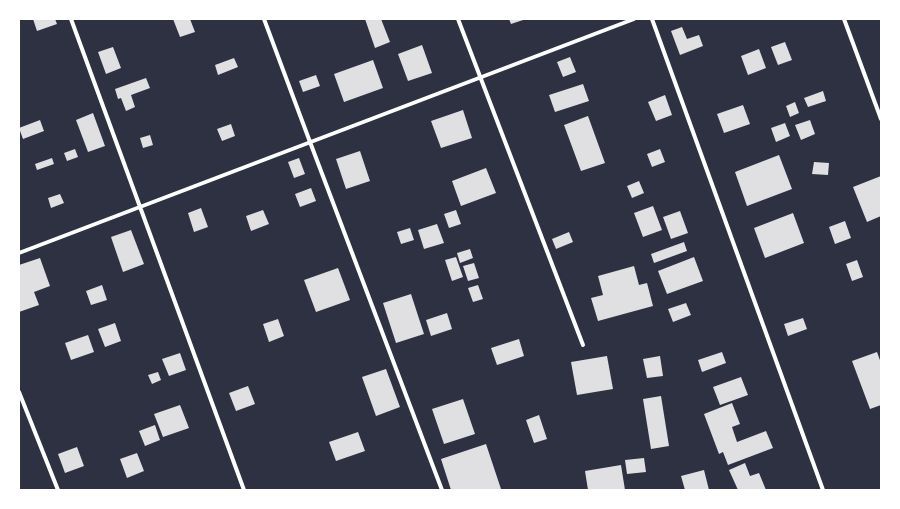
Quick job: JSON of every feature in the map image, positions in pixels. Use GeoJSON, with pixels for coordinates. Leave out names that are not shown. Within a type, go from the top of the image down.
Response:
{"type":"FeatureCollection","features":[{"type":"Feature","properties":{"kind":"street"},"geometry":{"type":"LineString","coordinates":[[71,19],[244,490]]}},
{"type":"Feature","properties":{"kind":"street"},"geometry":{"type":"LineString","coordinates":[[264,19],[442,490]]}},
{"type":"Feature","properties":{"kind":"street"},"geometry":{"type":"LineString","coordinates":[[458,19],[583,345]]}},
{"type":"Feature","properties":{"kind":"street"},"geometry":{"type":"LineString","coordinates":[[19,253],[634,19]]}},
{"type":"Feature","properties":{"kind":"street"},"geometry":{"type":"LineString","coordinates":[[652,19],[824,490]]}},
{"type":"Feature","properties":{"kind":"street"},"geometry":{"type":"LineString","coordinates":[[844,19],[881,119]]}},
{"type":"Feature","properties":{"kind":"street"},"geometry":{"type":"LineString","coordinates":[[19,392],[58,490]]}},
{"type":"Feature","properties":{"kind":"building"},"geometry":{"type":"Polygon","coordinates":[[[33,19],[55,19],[57,24],[37,31],[33,19]]]}},
{"type":"Feature","properties":{"kind":"building"},"geometry":{"type":"Polygon","coordinates":[[[173,19],[190,19],[195,32],[180,37],[173,19]]]}},
{"type":"Feature","properties":{"kind":"building"},"geometry":{"type":"Polygon","coordinates":[[[365,19],[381,19],[390,42],[375,48],[365,19]]]}},
{"type":"Feature","properties":{"kind":"building"},"geometry":{"type":"Polygon","coordinates":[[[509,19],[526,19],[511,24],[509,19]]]}},
{"type":"Feature","properties":{"kind":"building"},"geometry":{"type":"Polygon","coordinates":[[[682,27],[687,39],[699,35],[703,46],[680,55],[671,31],[682,27]]]}},
{"type":"Feature","properties":{"kind":"building"},"geometry":{"type":"Polygon","coordinates":[[[785,42],[792,60],[778,65],[771,47],[785,42]]]}},
{"type":"Feature","properties":{"kind":"building"},"geometry":{"type":"Polygon","coordinates":[[[422,45],[432,73],[408,81],[398,54],[422,45]]]}},
{"type":"Feature","properties":{"kind":"building"},"geometry":{"type":"Polygon","coordinates":[[[113,47],[121,68],[106,74],[98,52],[113,47]]]}},
{"type":"Feature","properties":{"kind":"building"},"geometry":{"type":"Polygon","coordinates":[[[759,49],[766,68],[748,75],[741,56],[759,49]]]}},
{"type":"Feature","properties":{"kind":"building"},"geometry":{"type":"Polygon","coordinates":[[[570,57],[576,72],[563,77],[557,62],[570,57]]]}},
{"type":"Feature","properties":{"kind":"building"},"geometry":{"type":"Polygon","coordinates":[[[234,58],[238,67],[218,75],[215,65],[234,58]]]}},
{"type":"Feature","properties":{"kind":"building"},"geometry":{"type":"Polygon","coordinates":[[[373,60],[383,88],[344,102],[334,74],[373,60]]]}},
{"type":"Feature","properties":{"kind":"building"},"geometry":{"type":"Polygon","coordinates":[[[316,75],[320,86],[303,92],[299,81],[316,75]]]}},
{"type":"Feature","properties":{"kind":"building"},"geometry":{"type":"Polygon","coordinates":[[[146,78],[150,88],[131,95],[135,107],[126,111],[121,98],[118,99],[115,89],[146,78]]]}},
{"type":"Feature","properties":{"kind":"building"},"geometry":{"type":"Polygon","coordinates":[[[583,84],[589,101],[555,112],[549,95],[583,84]]]}},
{"type":"Feature","properties":{"kind":"building"},"geometry":{"type":"Polygon","coordinates":[[[823,91],[826,101],[808,107],[804,98],[823,91]]]}},
{"type":"Feature","properties":{"kind":"building"},"geometry":{"type":"Polygon","coordinates":[[[665,95],[672,115],[656,121],[648,102],[665,95]]]}},
{"type":"Feature","properties":{"kind":"building"},"geometry":{"type":"Polygon","coordinates":[[[795,102],[799,113],[790,117],[786,106],[795,102]]]}},
{"type":"Feature","properties":{"kind":"building"},"geometry":{"type":"Polygon","coordinates":[[[743,105],[750,124],[724,133],[717,114],[743,105]]]}},
{"type":"Feature","properties":{"kind":"building"},"geometry":{"type":"Polygon","coordinates":[[[463,110],[472,138],[441,148],[431,121],[463,110]]]}},
{"type":"Feature","properties":{"kind":"building"},"geometry":{"type":"Polygon","coordinates":[[[93,113],[105,146],[88,152],[76,120],[93,113]]]}},
{"type":"Feature","properties":{"kind":"building"},"geometry":{"type":"Polygon","coordinates":[[[588,116],[605,163],[581,171],[564,125],[588,116]]]}},
{"type":"Feature","properties":{"kind":"building"},"geometry":{"type":"Polygon","coordinates":[[[40,120],[44,131],[23,139],[19,128],[40,120]]]}},
{"type":"Feature","properties":{"kind":"building"},"geometry":{"type":"Polygon","coordinates":[[[810,120],[815,134],[801,140],[795,125],[810,120]]]}},
{"type":"Feature","properties":{"kind":"building"},"geometry":{"type":"Polygon","coordinates":[[[785,123],[790,136],[776,142],[771,128],[785,123]]]}},
{"type":"Feature","properties":{"kind":"building"},"geometry":{"type":"Polygon","coordinates":[[[231,124],[235,136],[222,141],[217,129],[231,124]]]}},
{"type":"Feature","properties":{"kind":"building"},"geometry":{"type":"Polygon","coordinates":[[[150,135],[153,145],[143,148],[140,138],[150,135]]]}},
{"type":"Feature","properties":{"kind":"building"},"geometry":{"type":"Polygon","coordinates":[[[75,149],[78,157],[67,161],[64,153],[75,149]]]}},
{"type":"Feature","properties":{"kind":"building"},"geometry":{"type":"Polygon","coordinates":[[[660,149],[665,162],[652,167],[647,154],[660,149]]]}},
{"type":"Feature","properties":{"kind":"building"},"geometry":{"type":"Polygon","coordinates":[[[360,151],[370,181],[346,189],[336,159],[360,151]]]}},
{"type":"Feature","properties":{"kind":"building"},"geometry":{"type":"Polygon","coordinates":[[[779,155],[792,189],[747,206],[735,172],[779,155]]]}},
{"type":"Feature","properties":{"kind":"building"},"geometry":{"type":"Polygon","coordinates":[[[52,158],[54,164],[37,170],[35,164],[52,158]]]}},
{"type":"Feature","properties":{"kind":"building"},"geometry":{"type":"Polygon","coordinates":[[[299,158],[305,174],[294,178],[288,162],[299,158]]]}},
{"type":"Feature","properties":{"kind":"building"},"geometry":{"type":"Polygon","coordinates":[[[814,162],[829,163],[828,175],[812,174],[814,162]]]}},
{"type":"Feature","properties":{"kind":"building"},"geometry":{"type":"Polygon","coordinates":[[[486,168],[496,193],[461,206],[452,181],[486,168]]]}},
{"type":"Feature","properties":{"kind":"building"},"geometry":{"type":"Polygon","coordinates":[[[881,176],[881,216],[867,222],[853,187],[881,176]]]}},
{"type":"Feature","properties":{"kind":"building"},"geometry":{"type":"Polygon","coordinates":[[[639,181],[644,193],[632,198],[627,186],[639,181]]]}},
{"type":"Feature","properties":{"kind":"building"},"geometry":{"type":"Polygon","coordinates":[[[311,188],[316,201],[300,207],[295,194],[311,188]]]}},
{"type":"Feature","properties":{"kind":"building"},"geometry":{"type":"Polygon","coordinates":[[[60,194],[64,203],[51,208],[48,198],[60,194]]]}},
{"type":"Feature","properties":{"kind":"building"},"geometry":{"type":"Polygon","coordinates":[[[653,206],[662,230],[643,237],[634,213],[653,206]]]}},
{"type":"Feature","properties":{"kind":"building"},"geometry":{"type":"Polygon","coordinates":[[[201,208],[208,227],[194,232],[188,213],[201,208]]]}},
{"type":"Feature","properties":{"kind":"building"},"geometry":{"type":"Polygon","coordinates":[[[263,210],[269,224],[251,231],[246,216],[263,210]]]}},
{"type":"Feature","properties":{"kind":"building"},"geometry":{"type":"Polygon","coordinates":[[[456,210],[461,224],[449,228],[444,214],[456,210]]]}},
{"type":"Feature","properties":{"kind":"building"},"geometry":{"type":"Polygon","coordinates":[[[680,211],[688,233],[671,239],[663,217],[680,211]]]}},
{"type":"Feature","properties":{"kind":"building"},"geometry":{"type":"Polygon","coordinates":[[[793,213],[804,243],[765,258],[754,228],[793,213]]]}},
{"type":"Feature","properties":{"kind":"building"},"geometry":{"type":"Polygon","coordinates":[[[845,221],[851,238],[835,244],[829,227],[845,221]]]}},
{"type":"Feature","properties":{"kind":"building"},"geometry":{"type":"Polygon","coordinates":[[[437,224],[444,243],[424,249],[418,230],[437,224]]]}},
{"type":"Feature","properties":{"kind":"building"},"geometry":{"type":"Polygon","coordinates":[[[410,228],[414,240],[401,244],[397,232],[410,228]]]}},
{"type":"Feature","properties":{"kind":"building"},"geometry":{"type":"Polygon","coordinates":[[[131,230],[144,264],[123,272],[111,237],[131,230]]]}},
{"type":"Feature","properties":{"kind":"building"},"geometry":{"type":"Polygon","coordinates":[[[569,232],[573,242],[556,249],[552,239],[569,232]]]}},
{"type":"Feature","properties":{"kind":"building"},"geometry":{"type":"Polygon","coordinates":[[[684,242],[687,251],[654,263],[651,254],[684,242]]]}},
{"type":"Feature","properties":{"kind":"building"},"geometry":{"type":"Polygon","coordinates":[[[470,249],[473,258],[460,263],[457,253],[470,249]]]}},
{"type":"Feature","properties":{"kind":"building"},"geometry":{"type":"Polygon","coordinates":[[[456,257],[463,277],[452,281],[445,260],[456,257]]]}},
{"type":"Feature","properties":{"kind":"building"},"geometry":{"type":"Polygon","coordinates":[[[694,257],[703,281],[667,294],[658,271],[694,257]]]}},
{"type":"Feature","properties":{"kind":"building"},"geometry":{"type":"Polygon","coordinates":[[[40,258],[50,286],[34,292],[39,305],[19,312],[19,265],[40,258]]]}},
{"type":"Feature","properties":{"kind":"building"},"geometry":{"type":"Polygon","coordinates":[[[857,260],[863,277],[852,281],[846,264],[857,260]]]}},
{"type":"Feature","properties":{"kind":"building"},"geometry":{"type":"Polygon","coordinates":[[[474,263],[479,278],[468,281],[463,266],[474,263]]]}},
{"type":"Feature","properties":{"kind":"building"},"geometry":{"type":"Polygon","coordinates":[[[634,266],[639,285],[647,283],[653,306],[598,321],[591,298],[603,295],[598,276],[634,266]]]}},
{"type":"Feature","properties":{"kind":"building"},"geometry":{"type":"Polygon","coordinates":[[[338,268],[350,300],[316,312],[304,280],[338,268]]]}},
{"type":"Feature","properties":{"kind":"building"},"geometry":{"type":"Polygon","coordinates":[[[102,285],[107,300],[91,305],[86,291],[102,285]]]}},
{"type":"Feature","properties":{"kind":"building"},"geometry":{"type":"Polygon","coordinates":[[[478,285],[483,299],[473,302],[468,288],[478,285]]]}},
{"type":"Feature","properties":{"kind":"building"},"geometry":{"type":"Polygon","coordinates":[[[411,294],[424,334],[396,343],[383,303],[411,294]]]}},
{"type":"Feature","properties":{"kind":"building"},"geometry":{"type":"Polygon","coordinates":[[[686,303],[691,315],[673,322],[668,309],[686,303]]]}},
{"type":"Feature","properties":{"kind":"building"},"geometry":{"type":"Polygon","coordinates":[[[447,313],[452,329],[431,336],[426,320],[447,313]]]}},
{"type":"Feature","properties":{"kind":"building"},"geometry":{"type":"Polygon","coordinates":[[[803,318],[807,329],[788,336],[784,324],[803,318]]]}},
{"type":"Feature","properties":{"kind":"building"},"geometry":{"type":"Polygon","coordinates":[[[278,319],[284,336],[269,342],[263,324],[278,319]]]}},
{"type":"Feature","properties":{"kind":"building"},"geometry":{"type":"Polygon","coordinates":[[[115,323],[121,341],[105,347],[98,329],[115,323]]]}},
{"type":"Feature","properties":{"kind":"building"},"geometry":{"type":"Polygon","coordinates":[[[88,335],[94,352],[71,360],[65,343],[88,335]]]}},
{"type":"Feature","properties":{"kind":"building"},"geometry":{"type":"Polygon","coordinates":[[[519,339],[524,356],[497,365],[491,348],[519,339]]]}},
{"type":"Feature","properties":{"kind":"building"},"geometry":{"type":"Polygon","coordinates":[[[722,352],[726,363],[702,372],[698,360],[722,352]]]}},
{"type":"Feature","properties":{"kind":"building"},"geometry":{"type":"Polygon","coordinates":[[[877,352],[881,363],[881,405],[870,409],[852,361],[877,352]]]}},
{"type":"Feature","properties":{"kind":"building"},"geometry":{"type":"Polygon","coordinates":[[[180,353],[186,370],[169,376],[162,359],[180,353]]]}},
{"type":"Feature","properties":{"kind":"building"},"geometry":{"type":"Polygon","coordinates":[[[607,356],[613,389],[577,395],[571,362],[607,356]]]}},
{"type":"Feature","properties":{"kind":"building"},"geometry":{"type":"Polygon","coordinates":[[[660,356],[663,376],[647,378],[643,359],[660,356]]]}},
{"type":"Feature","properties":{"kind":"building"},"geometry":{"type":"Polygon","coordinates":[[[386,369],[400,407],[376,416],[362,377],[386,369]]]}},
{"type":"Feature","properties":{"kind":"building"},"geometry":{"type":"Polygon","coordinates":[[[158,372],[161,380],[152,384],[148,375],[158,372]]]}},
{"type":"Feature","properties":{"kind":"building"},"geometry":{"type":"Polygon","coordinates":[[[741,377],[748,395],[720,405],[713,387],[741,377]]]}},
{"type":"Feature","properties":{"kind":"building"},"geometry":{"type":"Polygon","coordinates":[[[248,386],[255,404],[236,411],[229,393],[248,386]]]}},
{"type":"Feature","properties":{"kind":"building"},"geometry":{"type":"Polygon","coordinates":[[[661,396],[669,446],[651,449],[643,399],[661,396]]]}},
{"type":"Feature","properties":{"kind":"building"},"geometry":{"type":"Polygon","coordinates":[[[463,399],[475,434],[444,444],[432,409],[463,399]]]}},
{"type":"Feature","properties":{"kind":"building"},"geometry":{"type":"Polygon","coordinates":[[[732,403],[740,424],[732,427],[737,442],[766,431],[773,448],[728,465],[723,452],[719,454],[704,414],[732,403]]]}},
{"type":"Feature","properties":{"kind":"building"},"geometry":{"type":"Polygon","coordinates":[[[180,405],[189,428],[163,437],[154,414],[180,405]]]}},
{"type":"Feature","properties":{"kind":"building"},"geometry":{"type":"Polygon","coordinates":[[[539,415],[547,439],[534,443],[526,420],[539,415]]]}},
{"type":"Feature","properties":{"kind":"building"},"geometry":{"type":"Polygon","coordinates":[[[155,425],[160,440],[145,446],[139,431],[155,425]]]}},
{"type":"Feature","properties":{"kind":"building"},"geometry":{"type":"Polygon","coordinates":[[[358,432],[365,451],[336,461],[329,442],[358,432]]]}},
{"type":"Feature","properties":{"kind":"building"},"geometry":{"type":"Polygon","coordinates":[[[486,444],[501,489],[451,490],[441,459],[486,444]]]}},
{"type":"Feature","properties":{"kind":"building"},"geometry":{"type":"Polygon","coordinates":[[[77,447],[84,466],[65,473],[58,454],[77,447]]]}},
{"type":"Feature","properties":{"kind":"building"},"geometry":{"type":"Polygon","coordinates":[[[137,453],[144,471],[127,478],[120,459],[137,453]]]}},
{"type":"Feature","properties":{"kind":"building"},"geometry":{"type":"Polygon","coordinates":[[[644,458],[646,472],[627,474],[625,460],[644,458]]]}},
{"type":"Feature","properties":{"kind":"building"},"geometry":{"type":"Polygon","coordinates":[[[745,463],[750,476],[759,473],[766,490],[738,490],[729,470],[745,463]]]}},
{"type":"Feature","properties":{"kind":"building"},"geometry":{"type":"Polygon","coordinates":[[[621,465],[625,490],[588,490],[585,471],[621,465]]]}},
{"type":"Feature","properties":{"kind":"building"},"geometry":{"type":"Polygon","coordinates":[[[704,470],[709,490],[685,490],[681,476],[704,470]]]}}]}
